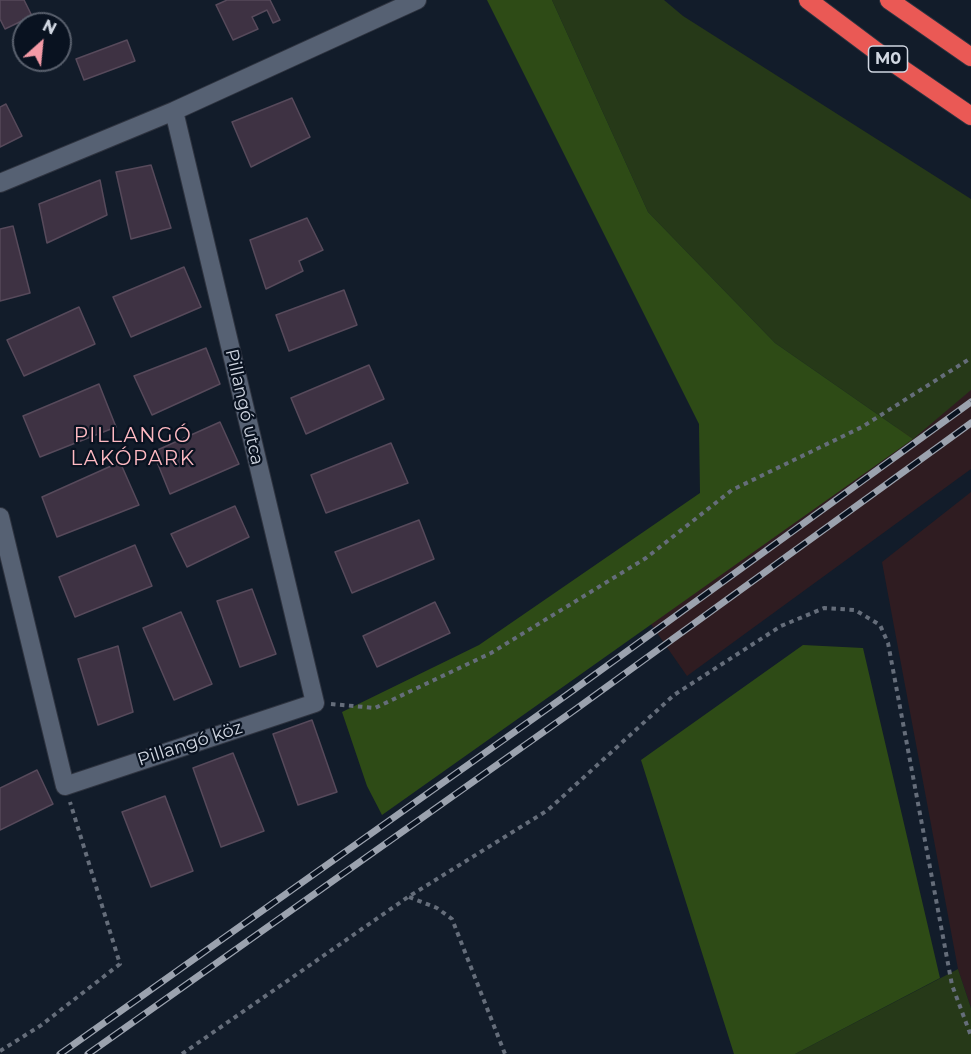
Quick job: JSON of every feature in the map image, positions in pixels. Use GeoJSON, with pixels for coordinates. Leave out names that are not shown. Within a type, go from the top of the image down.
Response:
{"type":"FeatureCollection","features":[{"type":"Feature","properties":{"kind":"highway","name":"M0"},"geometry":{"type":"LineString","coordinates":[[808,0],[971,116]]}},
{"type":"Feature","properties":{"kind":"highway"},"geometry":{"type":"LineString","coordinates":[[889,0],[971,57]]}},
{"type":"Feature","properties":{"kind":"street"},"geometry":{"type":"LineString","coordinates":[[0,183],[174,111],[417,0]]}},
{"type":"Feature","properties":{"kind":"street","name":"Pillangó utca"},"geometry":{"type":"LineString","coordinates":[[174,111],[315,703]]}},
{"type":"Feature","properties":{"kind":"street"},"geometry":{"type":"LineString","coordinates":[[0,517],[65,786]]}},
{"type":"Feature","properties":{"kind":"street","name":"Pillangó köz"},"geometry":{"type":"LineString","coordinates":[[65,786],[315,703]]}},
{"type":"Feature","properties":{"kind":"path"},"geometry":{"type":"LineString","coordinates":[[315,703],[375,708],[491,653],[646,558],[732,490],[862,427],[971,358]]}},
{"type":"Feature","properties":{"kind":"path"},"geometry":{"type":"LineString","coordinates":[[182,1054],[408,897],[548,810],[674,695],[781,626],[824,608],[855,610],[880,625],[888,643],[952,985],[971,1036]]}},
{"type":"Feature","properties":{"kind":"path"},"geometry":{"type":"LineString","coordinates":[[0,1051],[40,1026],[120,964],[65,786]]}},
{"type":"Feature","properties":{"kind":"path"},"geometry":{"type":"LineString","coordinates":[[408,897],[436,908],[452,919],[505,1054]]}},
{"type":"Feature","properties":{"kind":"shaded area"},"geometry":{"type":"Polygon","coordinates":[[[971,374],[971,469],[687,676],[639,607],[971,374]]]}},
{"type":"Feature","properties":{"kind":"shaded area"},"geometry":{"type":"Polygon","coordinates":[[[971,492],[971,1008],[958,969],[882,562],[971,492]]]}},
{"type":"Feature","properties":{"kind":"green space"},"geometry":{"type":"Polygon","coordinates":[[[487,0],[552,0],[648,212],[775,343],[913,439],[382,815],[367,786],[342,712],[479,645],[700,493],[699,424],[487,0]]]}},
{"type":"Feature","properties":{"kind":"green space"},"geometry":{"type":"Polygon","coordinates":[[[552,0],[664,0],[683,16],[971,199],[971,390],[913,439],[775,343],[648,212],[552,0]]]}},
{"type":"Feature","properties":{"kind":"green space"},"geometry":{"type":"Polygon","coordinates":[[[803,645],[863,648],[940,978],[795,1054],[734,1054],[641,760],[803,645]]]}},
{"type":"Feature","properties":{"kind":"green space"},"geometry":{"type":"Polygon","coordinates":[[[958,969],[971,1008],[971,1054],[795,1054],[958,969]]]}},
{"type":"Feature","properties":{"kind":"building"},"geometry":{"type":"Polygon","coordinates":[[[0,0],[24,0],[30,12],[12,12],[12,26],[5,29],[0,19],[0,0]]]}},
{"type":"Feature","properties":{"kind":"building"},"geometry":{"type":"Polygon","coordinates":[[[227,0],[270,0],[280,20],[273,23],[267,10],[252,17],[258,29],[233,40],[216,5],[227,0]]]}},
{"type":"Feature","properties":{"kind":"building"},"geometry":{"type":"Polygon","coordinates":[[[127,40],[135,61],[84,80],[76,59],[127,40]]]}},
{"type":"Feature","properties":{"kind":"building"},"geometry":{"type":"Polygon","coordinates":[[[292,98],[310,137],[251,167],[232,122],[292,98]]]}},
{"type":"Feature","properties":{"kind":"building"},"geometry":{"type":"Polygon","coordinates":[[[6,104],[22,136],[0,147],[0,107],[6,104]]]}},
{"type":"Feature","properties":{"kind":"building"},"geometry":{"type":"Polygon","coordinates":[[[151,165],[171,228],[131,239],[116,172],[151,165]]]}},
{"type":"Feature","properties":{"kind":"building"},"geometry":{"type":"Polygon","coordinates":[[[100,180],[107,215],[47,243],[39,204],[100,180]]]}},
{"type":"Feature","properties":{"kind":"building"},"geometry":{"type":"Polygon","coordinates":[[[307,218],[323,250],[299,261],[303,271],[266,289],[250,240],[307,218]]]}},
{"type":"Feature","properties":{"kind":"building"},"geometry":{"type":"Polygon","coordinates":[[[13,226],[30,293],[0,301],[0,229],[13,226]]]}},
{"type":"Feature","properties":{"kind":"building"},"geometry":{"type":"Polygon","coordinates":[[[184,267],[201,307],[131,337],[113,297],[184,267]]]}},
{"type":"Feature","properties":{"kind":"building"},"geometry":{"type":"Polygon","coordinates":[[[344,290],[357,325],[289,351],[276,315],[344,290]]]}},
{"type":"Feature","properties":{"kind":"building"},"geometry":{"type":"Polygon","coordinates":[[[79,307],[95,344],[24,376],[7,340],[79,307]]]}},
{"type":"Feature","properties":{"kind":"building"},"geometry":{"type":"Polygon","coordinates":[[[206,348],[220,384],[152,415],[134,376],[206,348]]]}},
{"type":"Feature","properties":{"kind":"building"},"geometry":{"type":"Polygon","coordinates":[[[369,365],[384,399],[306,434],[291,398],[369,365]]]}},
{"type":"Feature","properties":{"kind":"building"},"geometry":{"type":"Polygon","coordinates":[[[99,384],[116,427],[40,457],[23,416],[99,384]]]}},
{"type":"Feature","properties":{"kind":"building"},"geometry":{"type":"Polygon","coordinates":[[[220,422],[239,464],[170,494],[153,452],[220,422]]]}},
{"type":"Feature","properties":{"kind":"building"},"geometry":{"type":"Polygon","coordinates":[[[391,443],[408,483],[326,513],[311,475],[391,443]]]}},
{"type":"Feature","properties":{"kind":"building"},"geometry":{"type":"Polygon","coordinates":[[[120,462],[139,505],[57,537],[42,497],[120,462]]]}},
{"type":"Feature","properties":{"kind":"building"},"geometry":{"type":"Polygon","coordinates":[[[235,506],[249,537],[187,567],[171,534],[235,506]]]}},
{"type":"Feature","properties":{"kind":"building"},"geometry":{"type":"Polygon","coordinates":[[[419,520],[434,559],[352,593],[335,552],[419,520]]]}},
{"type":"Feature","properties":{"kind":"building"},"geometry":{"type":"Polygon","coordinates":[[[135,545],[152,586],[75,617],[59,577],[135,545]]]}},
{"type":"Feature","properties":{"kind":"building"},"geometry":{"type":"Polygon","coordinates":[[[252,589],[276,654],[240,667],[217,601],[252,589]]]}},
{"type":"Feature","properties":{"kind":"building"},"geometry":{"type":"Polygon","coordinates":[[[435,602],[450,633],[377,667],[363,636],[435,602]]]}},
{"type":"Feature","properties":{"kind":"building"},"geometry":{"type":"Polygon","coordinates":[[[181,612],[212,684],[174,700],[143,628],[181,612]]]}},
{"type":"Feature","properties":{"kind":"building"},"geometry":{"type":"Polygon","coordinates":[[[118,646],[133,712],[98,725],[78,659],[118,646]]]}},
{"type":"Feature","properties":{"kind":"building"},"geometry":{"type":"Polygon","coordinates":[[[312,720],[337,792],[298,805],[273,734],[312,720]]]}},
{"type":"Feature","properties":{"kind":"building"},"geometry":{"type":"Polygon","coordinates":[[[233,753],[264,831],[221,847],[193,768],[233,753]]]}},
{"type":"Feature","properties":{"kind":"building"},"geometry":{"type":"Polygon","coordinates":[[[37,770],[53,804],[0,830],[0,788],[37,770]]]}},
{"type":"Feature","properties":{"kind":"building"},"geometry":{"type":"Polygon","coordinates":[[[165,796],[193,871],[151,887],[122,812],[165,796]]]}},
{"type":"Feature","properties":{"kind":"railway"},"geometry":{"type":"LineString","coordinates":[[60,1054],[568,694],[971,402]]}},
{"type":"Feature","properties":{"kind":"railway"},"geometry":{"type":"LineString","coordinates":[[88,1054],[576,709],[971,423]]}},
{"type":"Feature","properties":{"kind":"district","name":"PILLANGÓ LAKÓPARK"},"geometry":{"type":"Point","coordinates":[133,448]}}]}
